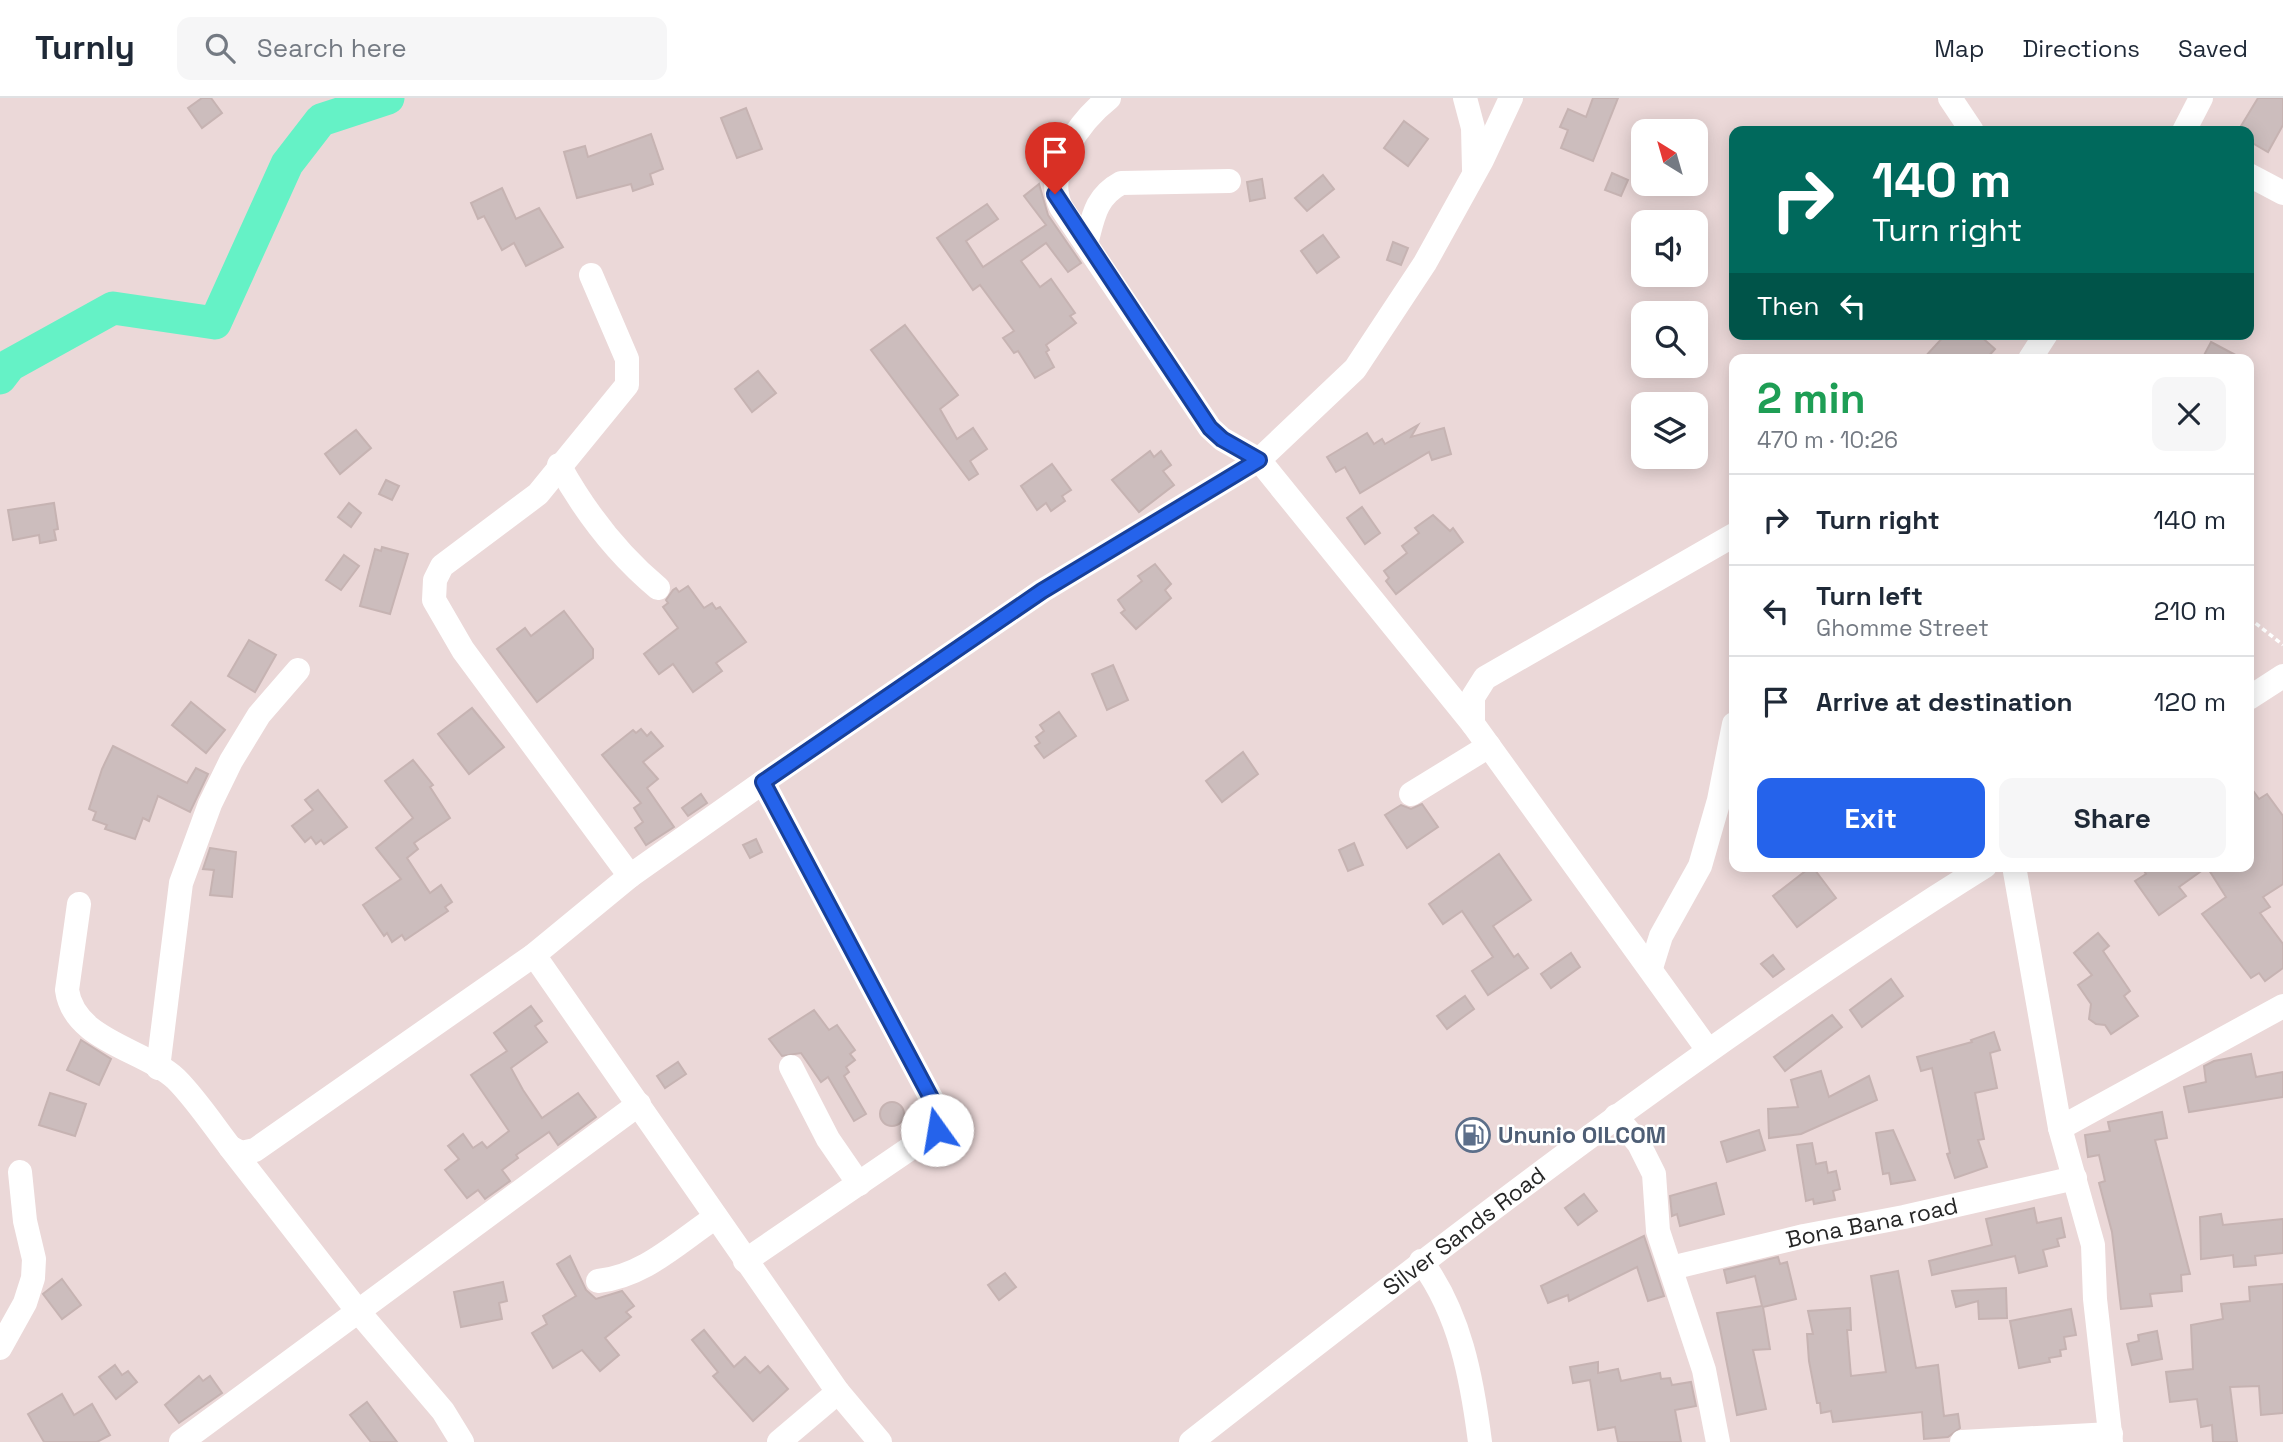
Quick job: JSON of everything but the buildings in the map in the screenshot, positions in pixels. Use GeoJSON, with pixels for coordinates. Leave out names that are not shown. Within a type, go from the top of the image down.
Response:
{"type":"FeatureCollection","features":[{"type":"Feature","properties":{"kind":"street"},"geometry":{"type":"LineString","coordinates":[[1109,98],[1085,118],[1055,184],[1055,194],[1061,207],[1210,428],[1222,439],[1259,460],[1473,724],[1708,1050]]}},
{"type":"Feature","properties":{"kind":"street"},"geometry":{"type":"LineString","coordinates":[[1465,98],[1472,120],[1474,174]]}},
{"type":"Feature","properties":{"kind":"street"},"geometry":{"type":"LineString","coordinates":[[230,1147],[241,1153],[255,1150],[534,955],[630,876],[763,782],[1042,591],[1259,460],[1355,369],[1425,262],[1474,174],[1511,98]]}},
{"type":"Feature","properties":{"kind":"street"},"geometry":{"type":"LineString","coordinates":[[1950,98],[1969,126]]}},
{"type":"Feature","properties":{"kind":"street"},"geometry":{"type":"LineString","coordinates":[[2187,126],[2201,98]]}},
{"type":"Feature","properties":{"kind":"street"},"geometry":{"type":"LineString","coordinates":[[2254,178],[2283,192]]}},
{"type":"Feature","properties":{"kind":"street"},"geometry":{"type":"LineString","coordinates":[[1086,244],[1096,205],[1108,190],[1121,183],[1230,181]]}},
{"type":"Feature","properties":{"kind":"street"},"geometry":{"type":"LineString","coordinates":[[592,275],[627,359],[627,385],[622,395],[559,465],[538,494],[442,566],[435,580],[435,600],[463,650],[630,876]]}},
{"type":"Feature","properties":{"kind":"street"},"geometry":{"type":"LineString","coordinates":[[559,465],[580,501],[618,552],[657,588]]}},
{"type":"Feature","properties":{"kind":"street"},"geometry":{"type":"LineString","coordinates":[[1473,724],[1473,697],[1485,678],[1729,539]]}},
{"type":"Feature","properties":{"kind":"street"},"geometry":{"type":"LineString","coordinates":[[158,1068],[181,883],[210,804],[231,761],[260,715],[298,670]]}},
{"type":"Feature","properties":{"kind":"street"},"geometry":{"type":"LineString","coordinates":[[2254,695],[2283,676]]}},
{"type":"Feature","properties":{"kind":"street"},"geometry":{"type":"LineString","coordinates":[[1411,794],[1489,746]]}},
{"type":"Feature","properties":{"kind":"street"},"geometry":{"type":"LineString","coordinates":[[1651,968],[1661,936],[1700,866],[1719,800],[1729,749]]}},
{"type":"Feature","properties":{"kind":"street"},"geometry":{"type":"LineString","coordinates":[[745,1261],[937,1130],[939,1113],[763,782]]}},
{"type":"Feature","properties":{"kind":"street","name":"Silver Sands Road"},"geometry":{"type":"LineString","coordinates":[[1191,1442],[1421,1261],[1616,1115],[1880,932],[1975,872]]}},
{"type":"Feature","properties":{"kind":"street"},"geometry":{"type":"LineString","coordinates":[[1962,1442],[2111,1438],[2095,1299],[2093,1245],[2060,1128],[2015,872]]}},
{"type":"Feature","properties":{"kind":"street"},"geometry":{"type":"LineString","coordinates":[[79,904],[67,990],[69,1002],[91,1028],[175,1078],[357,1310],[443,1411],[461,1442]]}},
{"type":"Feature","properties":{"kind":"street"},"geometry":{"type":"LineString","coordinates":[[534,955],[838,1392],[880,1442]]}},
{"type":"Feature","properties":{"kind":"street"},"geometry":{"type":"LineString","coordinates":[[2060,1128],[2283,1008]]}},
{"type":"Feature","properties":{"kind":"street"},"geometry":{"type":"LineString","coordinates":[[792,1067],[828,1139],[859,1184]]}},
{"type":"Feature","properties":{"kind":"street"},"geometry":{"type":"LineString","coordinates":[[181,1442],[639,1104]]}},
{"type":"Feature","properties":{"kind":"street"},"geometry":{"type":"LineString","coordinates":[[1616,1115],[1639,1144],[1654,1174],[1654,1214],[1704,1370],[1718,1442]]}},
{"type":"Feature","properties":{"kind":"street"},"geometry":{"type":"LineString","coordinates":[[0,1348],[25,1303],[33,1278],[34,1259],[25,1221],[20,1172]]}},
{"type":"Feature","properties":{"kind":"street","name":"Bona Bana road"},"geometry":{"type":"LineString","coordinates":[[1671,1268],[1804,1236],[1904,1217],[2076,1178]]}},
{"type":"Feature","properties":{"kind":"street"},"geometry":{"type":"LineString","coordinates":[[598,1281],[623,1276],[645,1267],[716,1217]]}},
{"type":"Feature","properties":{"kind":"street"},"geometry":{"type":"LineString","coordinates":[[1421,1261],[1440,1286],[1460,1336],[1480,1442]]}},
{"type":"Feature","properties":{"kind":"street"},"geometry":{"type":"LineString","coordinates":[[779,1442],[838,1392]]}},
{"type":"Feature","properties":{"kind":"path"},"geometry":{"type":"LineString","coordinates":[[2254,622],[2283,645]]}},
{"type":"Feature","properties":{"kind":"waterway"},"geometry":{"type":"LineString","coordinates":[[0,378],[10,365],[113,308],[215,323],[287,164],[321,120],[388,98]]}},
{"type":"Feature","properties":{"kind":"place","name":"Ununio OILCOM"},"geometry":{"type":"Point","coordinates":[1473,1135]}},
{"type":"Feature","properties":{"kind":"route"},"geometry":{"type":"LineString","coordinates":[[937,1130],[939,1113],[763,782],[1042,591],[1259,460],[1222,439],[1210,428],[1061,207],[1055,194]]}}]}
